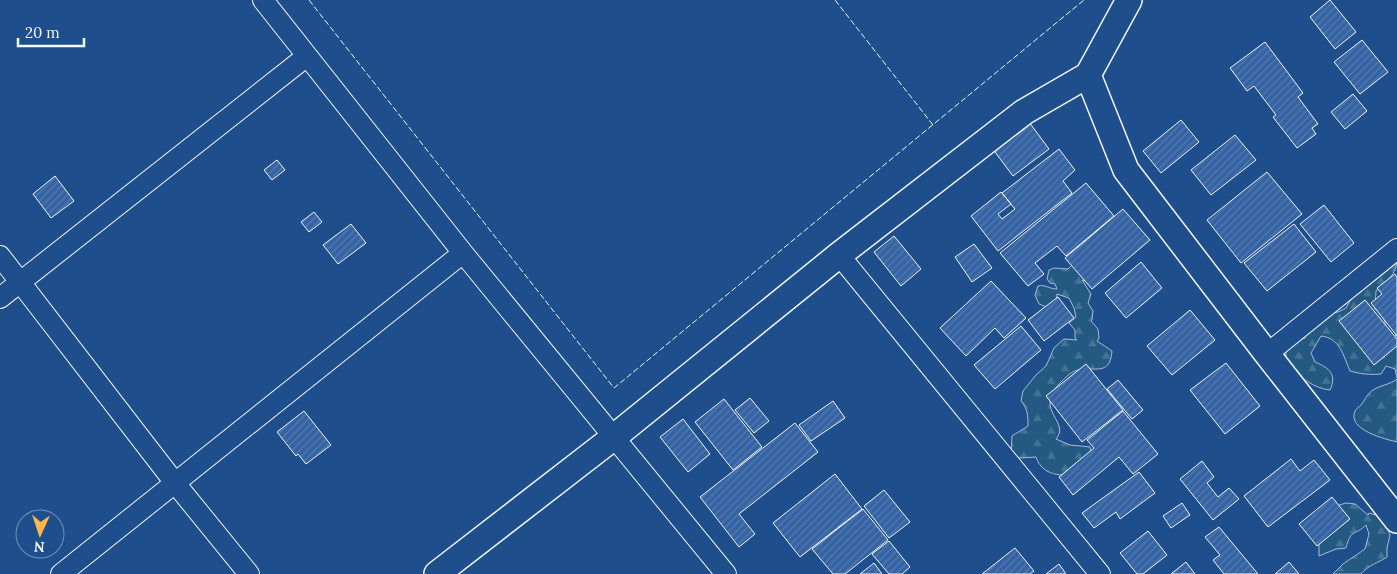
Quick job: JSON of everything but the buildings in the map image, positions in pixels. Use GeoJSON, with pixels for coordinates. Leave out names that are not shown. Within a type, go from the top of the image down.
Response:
{"type":"FeatureCollection","features":[{"type":"Feature","properties":{"kind":"street"},"geometry":{"type":"LineString","coordinates":[[263,0],[463,253],[726,574]]}},
{"type":"Feature","properties":{"kind":"street"},"geometry":{"type":"LineString","coordinates":[[437,574],[614,437],[839,255],[1024,112],[1088,75],[1126,2],[1129,0]]}},
{"type":"Feature","properties":{"kind":"street"},"geometry":{"type":"LineString","coordinates":[[0,298],[307,56]]}},
{"type":"Feature","properties":{"kind":"street"},"geometry":{"type":"LineString","coordinates":[[1088,75],[1126,170],[1397,520]]}},
{"type":"Feature","properties":{"kind":"street"},"geometry":{"type":"LineString","coordinates":[[1267,354],[1397,249]]}},
{"type":"Feature","properties":{"kind":"street"},"geometry":{"type":"LineString","coordinates":[[61,574],[463,253]]}},
{"type":"Feature","properties":{"kind":"street"},"geometry":{"type":"LineString","coordinates":[[839,255],[1100,574]]}},
{"type":"Feature","properties":{"kind":"street"},"geometry":{"type":"LineString","coordinates":[[0,256],[175,483],[250,574]]}},
{"type":"Feature","properties":{"kind":"green space"},"geometry":{"type":"Polygon","coordinates":[[[1082,255],[1085,281],[1082,280],[1091,294],[1088,303],[1093,311],[1091,321],[1098,329],[1099,338],[1097,341],[1112,351],[1111,359],[1105,367],[1072,372],[1052,393],[1051,409],[1059,427],[1056,439],[1070,445],[1090,447],[1092,462],[1080,476],[1054,474],[1043,468],[1036,457],[1020,458],[1011,454],[1012,436],[1028,426],[1027,413],[1021,401],[1023,391],[1046,366],[1054,348],[1064,339],[1077,340],[1075,338],[1075,330],[1069,323],[1076,317],[1069,298],[1057,294],[1056,303],[1049,308],[1039,304],[1035,295],[1038,286],[1057,289],[1055,284],[1050,283],[1047,279],[1049,270],[1054,268],[1068,269],[1082,255]]]}},
{"type":"Feature","properties":{"kind":"green space"},"geometry":{"type":"Polygon","coordinates":[[[1397,260],[1393,274],[1376,291],[1375,309],[1383,314],[1385,333],[1391,340],[1397,334],[1397,378],[1395,369],[1386,366],[1381,374],[1350,371],[1343,353],[1337,344],[1327,337],[1321,336],[1311,353],[1315,362],[1325,367],[1331,373],[1333,380],[1330,390],[1306,381],[1296,373],[1288,363],[1286,356],[1287,344],[1305,338],[1308,329],[1320,315],[1338,312],[1346,308],[1359,284],[1397,260]]]}},
{"type":"Feature","properties":{"kind":"green space"},"geometry":{"type":"Polygon","coordinates":[[[1397,379],[1397,442],[1368,432],[1356,423],[1354,418],[1355,410],[1371,392],[1397,379]]]}},
{"type":"Feature","properties":{"kind":"green space"},"geometry":{"type":"Polygon","coordinates":[[[1346,503],[1355,504],[1368,515],[1369,513],[1383,517],[1390,535],[1387,557],[1370,566],[1361,574],[1333,574],[1343,564],[1365,549],[1369,534],[1366,525],[1352,535],[1346,548],[1336,549],[1319,556],[1319,538],[1336,506],[1346,503]]]}},
{"type":"Feature","properties":{"kind":"fence"},"geometry":{"type":"LineString","coordinates":[[309,0],[614,388],[1084,0]]}},
{"type":"Feature","properties":{"kind":"fence"},"geometry":{"type":"LineString","coordinates":[[835,0],[933,125]]}}]}
